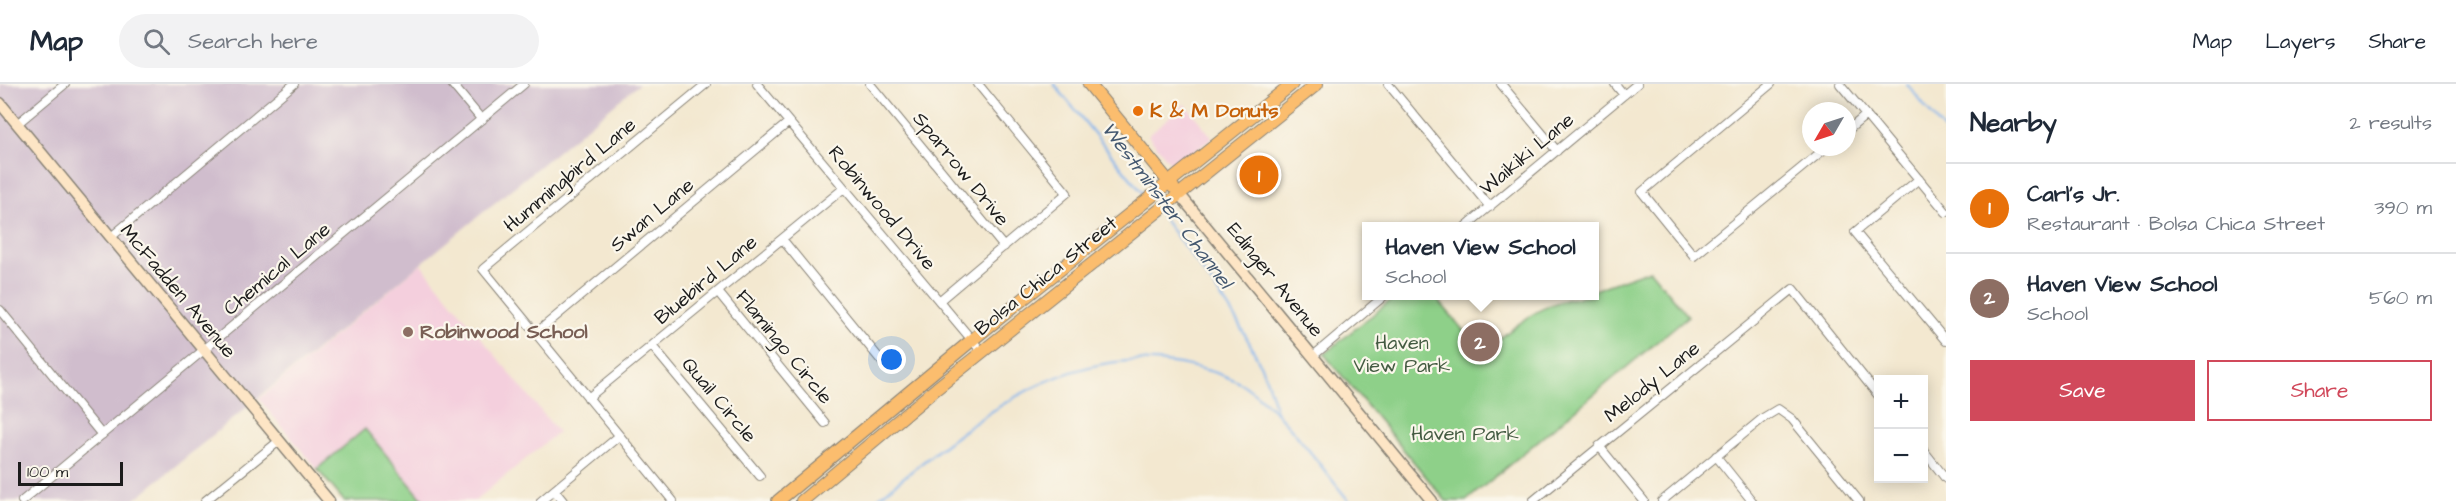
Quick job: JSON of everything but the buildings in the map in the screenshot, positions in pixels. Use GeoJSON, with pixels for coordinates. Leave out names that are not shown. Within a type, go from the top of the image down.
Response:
{"type":"FeatureCollection","features":[{"type":"Feature","properties":{"kind":"main road","name":"Edinger Avenue"},"geometry":{"type":"LineString","coordinates":[[1089,84],[1180,195]]}},
{"type":"Feature","properties":{"kind":"main road","name":"Bolsa Chica Street"},"geometry":{"type":"LineString","coordinates":[[778,501],[972,340],[1292,84]]}},
{"type":"Feature","properties":{"kind":"main road","name":"Bolsa Chica Street"},"geometry":{"type":"LineString","coordinates":[[802,501],[982,352],[1317,84]]}},
{"type":"Feature","properties":{"kind":"main road"},"geometry":{"type":"LineString","coordinates":[[1259,110],[1270,123]]}},
{"type":"Feature","properties":{"kind":"street"},"geometry":{"type":"LineString","coordinates":[[17,124],[65,84]]}},
{"type":"Feature","properties":{"kind":"street"},"geometry":{"type":"LineString","coordinates":[[111,237],[294,84]]}},
{"type":"Feature","properties":{"kind":"street"},"geometry":{"type":"LineString","coordinates":[[452,84],[482,120]]}},
{"type":"Feature","properties":{"kind":"street","name":"Chemical Lane"},"geometry":{"type":"LineString","coordinates":[[22,501],[524,84]]}},
{"type":"Feature","properties":{"kind":"street","name":"Hummingbird Lane"},"geometry":{"type":"LineString","coordinates":[[536,333],[483,269],[706,84]]}},
{"type":"Feature","properties":{"kind":"street","name":"Robinwood Drive"},"geometry":{"type":"LineString","coordinates":[[757,84],[982,352]]}},
{"type":"Feature","properties":{"kind":"street","name":"Sparrow Drive"},"geometry":{"type":"LineString","coordinates":[[870,84],[1004,247]]}},
{"type":"Feature","properties":{"kind":"street"},"geometry":{"type":"LineString","coordinates":[[939,301],[1067,193],[978,84]]}},
{"type":"Feature","properties":{"kind":"street"},"geometry":{"type":"LineString","coordinates":[[1388,84],[1490,207]]}},
{"type":"Feature","properties":{"kind":"street"},"geometry":{"type":"LineString","coordinates":[[1501,84],[1557,151]]}},
{"type":"Feature","properties":{"kind":"street"},"geometry":{"type":"LineString","coordinates":[[1615,84],[1624,95]]}},
{"type":"Feature","properties":{"kind":"street","name":"Waikiki Lane"},"geometry":{"type":"LineString","coordinates":[[1471,222],[1637,84]]}},
{"type":"Feature","properties":{"kind":"street"},"geometry":{"type":"LineString","coordinates":[[1771,84],[1642,192],[1694,256],[1816,156]]}},
{"type":"Feature","properties":{"kind":"street"},"geometry":{"type":"LineString","coordinates":[[1840,84],[1946,212]]}},
{"type":"Feature","properties":{"kind":"street","name":"McFadden Avenue"},"geometry":{"type":"LineString","coordinates":[[0,103],[329,501]]}},
{"type":"Feature","properties":{"kind":"street"},"geometry":{"type":"LineString","coordinates":[[1856,124],[1866,116]]}},
{"type":"Feature","properties":{"kind":"street","name":"Swan Lane"},"geometry":{"type":"LineString","coordinates":[[536,333],[789,122]]}},
{"type":"Feature","properties":{"kind":"street"},"geometry":{"type":"LineString","coordinates":[[1919,179],[1855,232],[1946,341]]}},
{"type":"Feature","properties":{"kind":"street","name":"Bluebird Lane"},"geometry":{"type":"LineString","coordinates":[[588,398],[844,188]]}},
{"type":"Feature","properties":{"kind":"street","name":"Edinger Avenue"},"geometry":{"type":"LineString","coordinates":[[1180,195],[1432,501]]}},
{"type":"Feature","properties":{"kind":"street"},"geometry":{"type":"LineString","coordinates":[[782,239],[888,369]]}},
{"type":"Feature","properties":{"kind":"street","name":"Melody Lane"},"geometry":{"type":"LineString","coordinates":[[1533,501],[1792,289],[1874,390]]}},
{"type":"Feature","properties":{"kind":"street","name":"Flamingo Circle"},"geometry":{"type":"LineString","coordinates":[[718,292],[825,423]]}},
{"type":"Feature","properties":{"kind":"street"},"geometry":{"type":"LineString","coordinates":[[1313,356],[1379,300]]}},
{"type":"Feature","properties":{"kind":"street"},"geometry":{"type":"LineString","coordinates":[[0,310],[102,435]]}},
{"type":"Feature","properties":{"kind":"street"},"geometry":{"type":"LineString","coordinates":[[536,333],[673,501]]}},
{"type":"Feature","properties":{"kind":"street","name":"Quail Circle"},"geometry":{"type":"LineString","coordinates":[[652,346],[760,476]]}},
{"type":"Feature","properties":{"kind":"street"},"geometry":{"type":"LineString","coordinates":[[1662,501],[1762,418],[1778,409],[1792,419],[1859,501]]}},
{"type":"Feature","properties":{"kind":"street"},"geometry":{"type":"LineString","coordinates":[[542,501],[619,436]]}},
{"type":"Feature","properties":{"kind":"street"},"geometry":{"type":"LineString","coordinates":[[205,501],[279,441]]}},
{"type":"Feature","properties":{"kind":"street"},"geometry":{"type":"LineString","coordinates":[[1599,446],[1644,501]]}},
{"type":"Feature","properties":{"kind":"street"},"geometry":{"type":"LineString","coordinates":[[1716,456],[1752,501]]}},
{"type":"Feature","properties":{"kind":"street"},"geometry":{"type":"LineString","coordinates":[[1928,457],[1946,479]]}},
{"type":"Feature","properties":{"kind":"street"},"geometry":{"type":"LineString","coordinates":[[554,490],[563,501]]}},
{"type":"Feature","properties":{"kind":"shaded area"},"geometry":{"type":"Polygon","coordinates":[[[0,84],[639,84],[133,501],[0,501],[0,84]]]}},
{"type":"Feature","properties":{"kind":"shaded area"},"geometry":{"type":"Polygon","coordinates":[[[1185,104],[1212,137],[1180,164],[1171,164],[1148,135],[1185,104]]]}},
{"type":"Feature","properties":{"kind":"shaded area","name":"Robinwood School"},"geometry":{"type":"Polygon","coordinates":[[[421,264],[558,432],[475,501],[424,501],[365,430],[317,469],[259,399],[421,264]]]}},
{"type":"Feature","properties":{"kind":"green space","name":"Haven Park"},"geometry":{"type":"Polygon","coordinates":[[[1650,270],[1688,316],[1466,501],[1446,501],[1324,354],[1391,300],[1438,300],[1482,353],[1520,323],[1547,307],[1565,300],[1599,300],[1599,288],[1650,270]]]}},
{"type":"Feature","properties":{"kind":"green space"},"geometry":{"type":"Polygon","coordinates":[[[365,429],[424,501],[344,501],[317,469],[365,429]]]}},
{"type":"Feature","properties":{"kind":"waterway","name":"Westminster Channel"},"geometry":{"type":"LineString","coordinates":[[1054,84],[1145,196]]}},
{"type":"Feature","properties":{"kind":"waterway"},"geometry":{"type":"LineString","coordinates":[[1907,84],[1946,133]]}},
{"type":"Feature","properties":{"kind":"waterway","name":"Westminster Channel"},"geometry":{"type":"LineString","coordinates":[[1160,214],[1212,283],[1244,333],[1258,359],[1276,412]]}},
{"type":"Feature","properties":{"kind":"waterway"},"geometry":{"type":"LineString","coordinates":[[874,501],[942,447],[1014,398],[1052,379],[1093,366],[1135,360],[1196,367],[1222,375],[1245,386],[1274,410],[1349,501]]}},
{"type":"Feature","properties":{"kind":"place","name":"K & M Donuts"},"geometry":{"type":"Point","coordinates":[1138,111]}},
{"type":"Feature","properties":{"kind":"place","name":"Carl's Jr."},"geometry":{"type":"Point","coordinates":[1259,175]}},
{"type":"Feature","properties":{"kind":"place","name":"Robinwood School"},"geometry":{"type":"Point","coordinates":[408,332]}},
{"type":"Feature","properties":{"kind":"place","name":"Haven View School"},"geometry":{"type":"Point","coordinates":[1480,342]}},
{"type":"Feature","properties":{"kind":"park label","name":"Haven View Park"},"geometry":{"type":"Point","coordinates":[1402,354]}}]}
